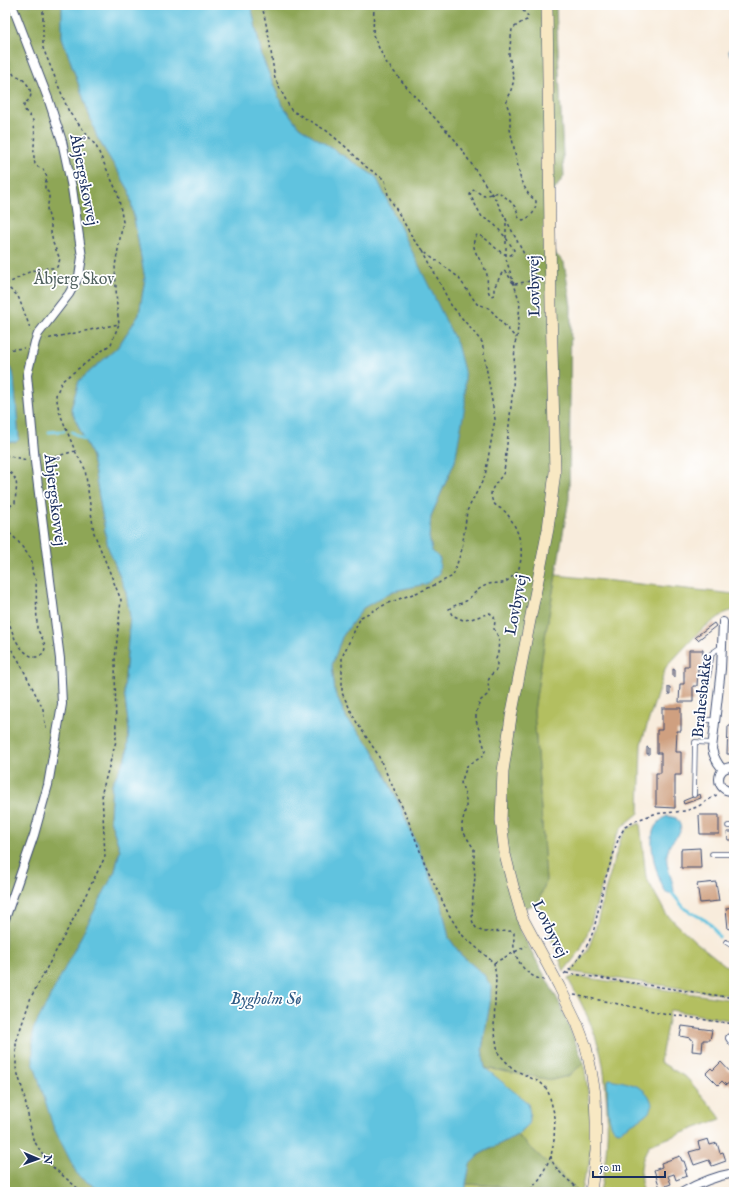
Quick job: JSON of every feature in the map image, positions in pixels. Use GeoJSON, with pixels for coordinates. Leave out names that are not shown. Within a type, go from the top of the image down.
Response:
{"type":"FeatureCollection","features":[{"type":"Feature","properties":{"kind":"street","name":"Åbjergskovvej"},"geometry":{"type":"LineString","coordinates":[[5,919],[34,835],[48,785],[62,704],[60,659],[35,462],[27,375],[33,340],[69,294],[79,276],[82,257],[72,188],[62,140],[49,101],[12,5]]}},
{"type":"Feature","properties":{"kind":"street","name":"Lovbyvej"},"geometry":{"type":"LineString","coordinates":[[547,5],[554,472],[548,529],[511,717],[502,771],[501,820],[505,854],[522,917],[558,975],[586,1047],[595,1094],[596,1121],[596,1151],[591,1192]]}},
{"type":"Feature","properties":{"kind":"street","name":"Brahesbakke"},"geometry":{"type":"LineString","coordinates":[[723,622],[722,669],[712,743],[716,763],[723,770]]}},
{"type":"Feature","properties":{"kind":"street"},"geometry":{"type":"LineString","coordinates":[[734,767],[727,767],[723,770],[719,777],[719,782],[723,789],[734,791]]}},
{"type":"Feature","properties":{"kind":"street"},"geometry":{"type":"LineString","coordinates":[[683,1192],[697,1184],[734,1174]]}},
{"type":"Feature","properties":{"kind":"lane"},"geometry":{"type":"LineString","coordinates":[[715,720],[701,720],[712,653],[722,647]]}},
{"type":"Feature","properties":{"kind":"lane"},"geometry":{"type":"LineString","coordinates":[[694,794],[695,742],[712,743]]}},
{"type":"Feature","properties":{"kind":"lane"},"geometry":{"type":"LineString","coordinates":[[728,826],[734,826]]}},
{"type":"Feature","properties":{"kind":"lane"},"geometry":{"type":"LineString","coordinates":[[712,854],[734,854]]}},
{"type":"Feature","properties":{"kind":"lane"},"geometry":{"type":"LineString","coordinates":[[726,942],[734,947]]}},
{"type":"Feature","properties":{"kind":"path"},"geometry":{"type":"LineString","coordinates":[[43,5],[43,48],[70,112],[96,146],[118,194],[123,222],[115,266],[119,324],[111,344],[62,381],[56,395],[60,411],[75,451],[85,468],[94,533],[121,600],[115,660],[116,741],[102,792],[104,857],[75,916],[31,997],[16,1042],[16,1068],[23,1091],[33,1139],[47,1162],[82,1192]]}},
{"type":"Feature","properties":{"kind":"path"},"geometry":{"type":"LineString","coordinates":[[262,5],[275,78],[291,110],[327,131],[365,166],[385,180],[388,195],[414,240],[423,250],[458,277],[477,304],[489,308],[517,338]]}},
{"type":"Feature","properties":{"kind":"path"},"geometry":{"type":"LineString","coordinates":[[374,5],[373,35],[385,61],[455,140],[506,217],[542,288]]}},
{"type":"Feature","properties":{"kind":"path"},"geometry":{"type":"LineString","coordinates":[[515,284],[509,278],[507,273],[503,271],[494,288],[494,295],[491,296],[488,290],[487,274],[473,245],[475,238],[477,235],[482,236],[506,255],[511,255],[514,250],[494,224],[482,216],[470,195],[474,190],[482,196],[499,192],[515,206],[518,217],[523,220],[531,215],[536,208],[536,201],[529,194],[521,181],[510,129],[510,113],[507,105],[507,98],[514,80],[509,55],[512,29],[527,20],[528,16],[518,5]]}},
{"type":"Feature","properties":{"kind":"path"},"geometry":{"type":"LineString","coordinates":[[724,5],[734,7]]}},
{"type":"Feature","properties":{"kind":"path"},"geometry":{"type":"LineString","coordinates":[[5,44],[11,70],[14,75],[24,80],[29,88],[29,99],[24,104],[24,107],[34,122],[35,164],[38,167],[43,168],[47,177],[45,189],[48,193],[49,199],[47,209],[51,224],[53,243],[60,259],[57,267],[30,271],[5,284],[18,296],[33,340]]}},
{"type":"Feature","properties":{"kind":"path"},"geometry":{"type":"LineString","coordinates":[[506,217],[506,255],[520,303],[517,338],[515,343],[513,388],[504,472],[491,491],[491,495],[492,503],[507,514],[519,535],[521,544],[521,559],[518,571],[504,583],[489,584],[478,590],[466,601],[450,609],[452,615],[463,620],[490,613],[494,617],[494,629],[499,638],[496,670],[488,681],[489,692],[480,701],[476,713],[476,720],[485,751],[483,756],[467,766],[461,782],[466,797],[466,807],[463,817],[462,830],[474,849],[476,877],[473,894],[472,920],[477,929],[484,932],[512,931],[514,933],[515,952],[520,965],[532,976],[542,980],[566,973],[734,998]]}},
{"type":"Feature","properties":{"kind":"path"},"geometry":{"type":"LineString","coordinates":[[423,250],[451,305],[482,342],[495,419],[484,476],[467,511],[462,549],[453,576],[424,590],[388,603],[361,617],[342,657],[342,693],[357,723],[376,753],[407,817],[425,864],[448,913],[461,934],[494,963],[496,976],[494,1027],[498,1053],[513,1069],[541,1083],[546,1088],[555,1117],[551,1162],[583,1192]]}},
{"type":"Feature","properties":{"kind":"path"},"geometry":{"type":"LineString","coordinates":[[515,284],[530,281],[536,276]]}},
{"type":"Feature","properties":{"kind":"path"},"geometry":{"type":"LineString","coordinates":[[5,350],[25,347],[33,340],[119,324]]}},
{"type":"Feature","properties":{"kind":"path"},"geometry":{"type":"LineString","coordinates":[[5,455],[35,462],[75,451]]}},
{"type":"Feature","properties":{"kind":"path"},"geometry":{"type":"LineString","coordinates":[[5,469],[13,476],[17,484],[15,491],[15,503],[5,509]]}},
{"type":"Feature","properties":{"kind":"path"},"geometry":{"type":"LineString","coordinates":[[5,530],[17,540],[32,560],[32,572],[36,580],[38,632],[43,639],[45,646],[41,655],[33,656],[24,651],[16,640],[5,616]]}},
{"type":"Feature","properties":{"kind":"path"},"geometry":{"type":"LineString","coordinates":[[5,640],[18,659],[44,709],[46,728]]}},
{"type":"Feature","properties":{"kind":"path"},"geometry":{"type":"LineString","coordinates":[[566,973],[573,967],[589,942],[594,929],[605,880],[619,837],[625,827],[637,820],[654,814],[685,811],[697,807],[715,797],[723,789]]}},
{"type":"Feature","properties":{"kind":"path"},"geometry":{"type":"LineString","coordinates":[[494,963],[536,941]]}},
{"type":"Feature","properties":{"kind":"path"},"geometry":{"type":"LineString","coordinates":[[572,995],[673,1015],[734,1024]]}},
{"type":"Feature","properties":{"kind":"path"},"geometry":{"type":"LineString","coordinates":[[529,1192],[541,1177],[551,1156]]}},
{"type":"Feature","properties":{"kind":"green space","name":"Åbjerg Skov"},"geometry":{"type":"Polygon","coordinates":[[[5,5],[62,5],[62,37],[97,137],[129,190],[145,279],[139,315],[117,348],[79,381],[71,409],[92,457],[108,547],[126,592],[130,616],[124,691],[129,730],[127,755],[112,784],[110,819],[120,850],[115,871],[78,1176],[103,1192],[5,1192],[5,442],[16,442],[19,439],[13,371],[10,367],[5,365],[5,5]]]}},
{"type":"Feature","properties":{"kind":"green space"},"geometry":{"type":"Polygon","coordinates":[[[251,5],[555,5],[556,7],[564,176],[546,203],[545,244],[564,262],[571,306],[569,499],[545,637],[534,711],[546,881],[538,903],[514,912],[520,930],[559,1002],[584,1063],[568,1076],[552,1080],[485,1068],[482,1049],[490,1003],[484,975],[461,955],[449,938],[441,902],[401,808],[372,748],[347,719],[335,693],[332,664],[342,637],[363,608],[393,591],[426,584],[432,551],[429,537],[431,516],[455,461],[376,177],[299,127],[281,103],[262,57],[251,5]]]}},
{"type":"Feature","properties":{"kind":"green space"},"geometry":{"type":"Polygon","coordinates":[[[556,575],[734,594],[734,610],[725,613],[702,629],[666,667],[641,744],[639,813],[622,827],[616,837],[590,927],[580,951],[564,971],[538,903],[546,881],[534,711],[556,575]]]}},
{"type":"Feature","properties":{"kind":"green space"},"geometry":{"type":"Polygon","coordinates":[[[640,823],[646,877],[666,914],[696,942],[725,965],[734,968],[734,996],[571,972],[588,950],[621,838],[627,829],[640,823]]]}},
{"type":"Feature","properties":{"kind":"green space"},"geometry":{"type":"Polygon","coordinates":[[[575,976],[734,1000],[734,1021],[670,1010],[660,1062],[687,1078],[721,1119],[649,1145],[643,1158],[641,1168],[642,1192],[600,1192],[606,1155],[607,1131],[607,1107],[604,1074],[601,1055],[595,1035],[583,1006],[568,979],[575,976]]]}},
{"type":"Feature","properties":{"kind":"green space"},"geometry":{"type":"Polygon","coordinates":[[[584,1063],[589,1102],[591,1140],[588,1170],[584,1177],[581,1192],[579,1192],[517,1135],[528,1125],[485,1068],[552,1080],[568,1076],[584,1063]]]}},
{"type":"Feature","properties":{"kind":"green space"},"geometry":{"type":"Polygon","coordinates":[[[517,1135],[545,1161],[551,1164],[579,1192],[523,1192],[498,1186],[466,1184],[470,1164],[480,1154],[517,1135]]]}},
{"type":"Feature","properties":{"kind":"green space"},"geometry":{"type":"Polygon","coordinates":[[[466,1184],[498,1186],[523,1192],[466,1192],[466,1184]]]}},
{"type":"Feature","properties":{"kind":"water","name":"Bygholm Sø"},"geometry":{"type":"Polygon","coordinates":[[[62,5],[251,5],[262,57],[281,103],[299,127],[376,177],[457,344],[465,375],[465,405],[455,461],[431,516],[429,537],[432,551],[440,559],[439,574],[426,584],[393,591],[363,608],[342,637],[332,665],[335,693],[347,719],[372,748],[401,808],[441,902],[449,938],[461,955],[484,975],[491,986],[490,1003],[482,1049],[485,1068],[528,1103],[530,1114],[528,1125],[517,1135],[480,1154],[470,1164],[466,1192],[103,1192],[78,1176],[53,1126],[33,1061],[33,1030],[115,871],[120,850],[110,819],[112,784],[127,755],[129,730],[124,691],[130,616],[126,592],[108,547],[92,457],[71,409],[79,381],[117,348],[139,315],[145,279],[129,190],[97,137],[62,37],[62,5]]]}},
{"type":"Feature","properties":{"kind":"water"},"geometry":{"type":"Polygon","coordinates":[[[734,36],[734,56],[730,55],[729,52],[734,36]]]}},
{"type":"Feature","properties":{"kind":"water"},"geometry":{"type":"Polygon","coordinates":[[[5,365],[12,370],[14,378],[19,439],[16,442],[5,442],[5,365]]]}},
{"type":"Feature","properties":{"kind":"water"},"geometry":{"type":"Polygon","coordinates":[[[667,816],[676,818],[681,828],[680,832],[670,845],[667,856],[674,893],[666,893],[663,887],[657,872],[652,847],[654,829],[658,822],[667,816]]]}},
{"type":"Feature","properties":{"kind":"water"},"geometry":{"type":"Polygon","coordinates":[[[609,1079],[639,1087],[648,1095],[652,1104],[651,1110],[647,1114],[619,1131],[615,1130],[610,1121],[607,1081],[609,1079]]]}},
{"type":"Feature","properties":{"kind":"building"},"geometry":{"type":"Polygon","coordinates":[[[714,623],[716,626],[698,640],[695,637],[714,623]]]}},
{"type":"Feature","properties":{"kind":"building"},"geometry":{"type":"Polygon","coordinates":[[[689,650],[703,650],[702,668],[698,668],[697,686],[693,686],[693,702],[679,702],[680,684],[684,684],[684,666],[689,666],[689,650]]]}},
{"type":"Feature","properties":{"kind":"building"},"geometry":{"type":"Polygon","coordinates":[[[673,669],[675,670],[675,677],[673,677],[673,669]]]}},
{"type":"Feature","properties":{"kind":"building"},"geometry":{"type":"Polygon","coordinates":[[[668,687],[670,687],[670,694],[668,694],[668,687]]]}},
{"type":"Feature","properties":{"kind":"building"},"geometry":{"type":"Polygon","coordinates":[[[662,708],[681,708],[681,731],[677,731],[676,752],[681,752],[681,775],[675,775],[675,808],[656,807],[656,773],[661,773],[661,753],[657,753],[657,730],[662,730],[662,708]]]}},
{"type":"Feature","properties":{"kind":"building"},"geometry":{"type":"Polygon","coordinates":[[[728,726],[734,726],[734,754],[727,754],[728,726]]]}},
{"type":"Feature","properties":{"kind":"building"},"geometry":{"type":"Polygon","coordinates":[[[647,747],[649,748],[649,754],[647,754],[647,747]]]}},
{"type":"Feature","properties":{"kind":"building"},"geometry":{"type":"Polygon","coordinates":[[[700,794],[701,798],[684,804],[683,801],[700,794]]]}},
{"type":"Feature","properties":{"kind":"building"},"geometry":{"type":"Polygon","coordinates":[[[699,815],[719,815],[719,834],[700,834],[699,815]]]}},
{"type":"Feature","properties":{"kind":"building"},"geometry":{"type":"Polygon","coordinates":[[[727,832],[734,832],[734,840],[728,840],[727,832]]]}},
{"type":"Feature","properties":{"kind":"building"},"geometry":{"type":"Polygon","coordinates":[[[700,848],[701,868],[681,868],[681,849],[700,848]]]}},
{"type":"Feature","properties":{"kind":"building"},"geometry":{"type":"Polygon","coordinates":[[[716,882],[719,901],[700,903],[697,884],[716,882]]]}},
{"type":"Feature","properties":{"kind":"building"},"geometry":{"type":"Polygon","coordinates":[[[734,888],[734,896],[732,896],[731,889],[734,888]]]}},
{"type":"Feature","properties":{"kind":"building"},"geometry":{"type":"Polygon","coordinates":[[[734,907],[734,928],[728,929],[726,908],[734,907]]]}},
{"type":"Feature","properties":{"kind":"building"},"geometry":{"type":"Polygon","coordinates":[[[682,1026],[712,1030],[710,1040],[703,1040],[702,1052],[692,1051],[693,1040],[680,1036],[682,1026]]]}},
{"type":"Feature","properties":{"kind":"building"},"geometry":{"type":"Polygon","coordinates":[[[721,1062],[734,1076],[734,1088],[729,1083],[726,1085],[722,1081],[718,1085],[706,1073],[711,1068],[713,1070],[721,1062]]]}},
{"type":"Feature","properties":{"kind":"building"},"geometry":{"type":"Polygon","coordinates":[[[708,1139],[710,1145],[717,1143],[720,1153],[723,1152],[726,1161],[712,1166],[709,1160],[694,1165],[689,1152],[700,1149],[698,1142],[708,1139]]]}},
{"type":"Feature","properties":{"kind":"building"},"geometry":{"type":"Polygon","coordinates":[[[680,1156],[682,1161],[684,1161],[687,1176],[676,1180],[674,1174],[668,1176],[671,1184],[660,1188],[654,1170],[662,1167],[661,1163],[680,1156]]]}},
{"type":"Feature","properties":{"kind":"waterway"},"geometry":{"type":"LineString","coordinates":[[49,432],[64,431]]}},
{"type":"Feature","properties":{"kind":"waterway"},"geometry":{"type":"LineString","coordinates":[[72,432],[85,440]]}},
{"type":"Feature","properties":{"kind":"waterway"},"geometry":{"type":"LineString","coordinates":[[672,893],[685,909],[705,920],[712,926],[719,937]]}}]}
